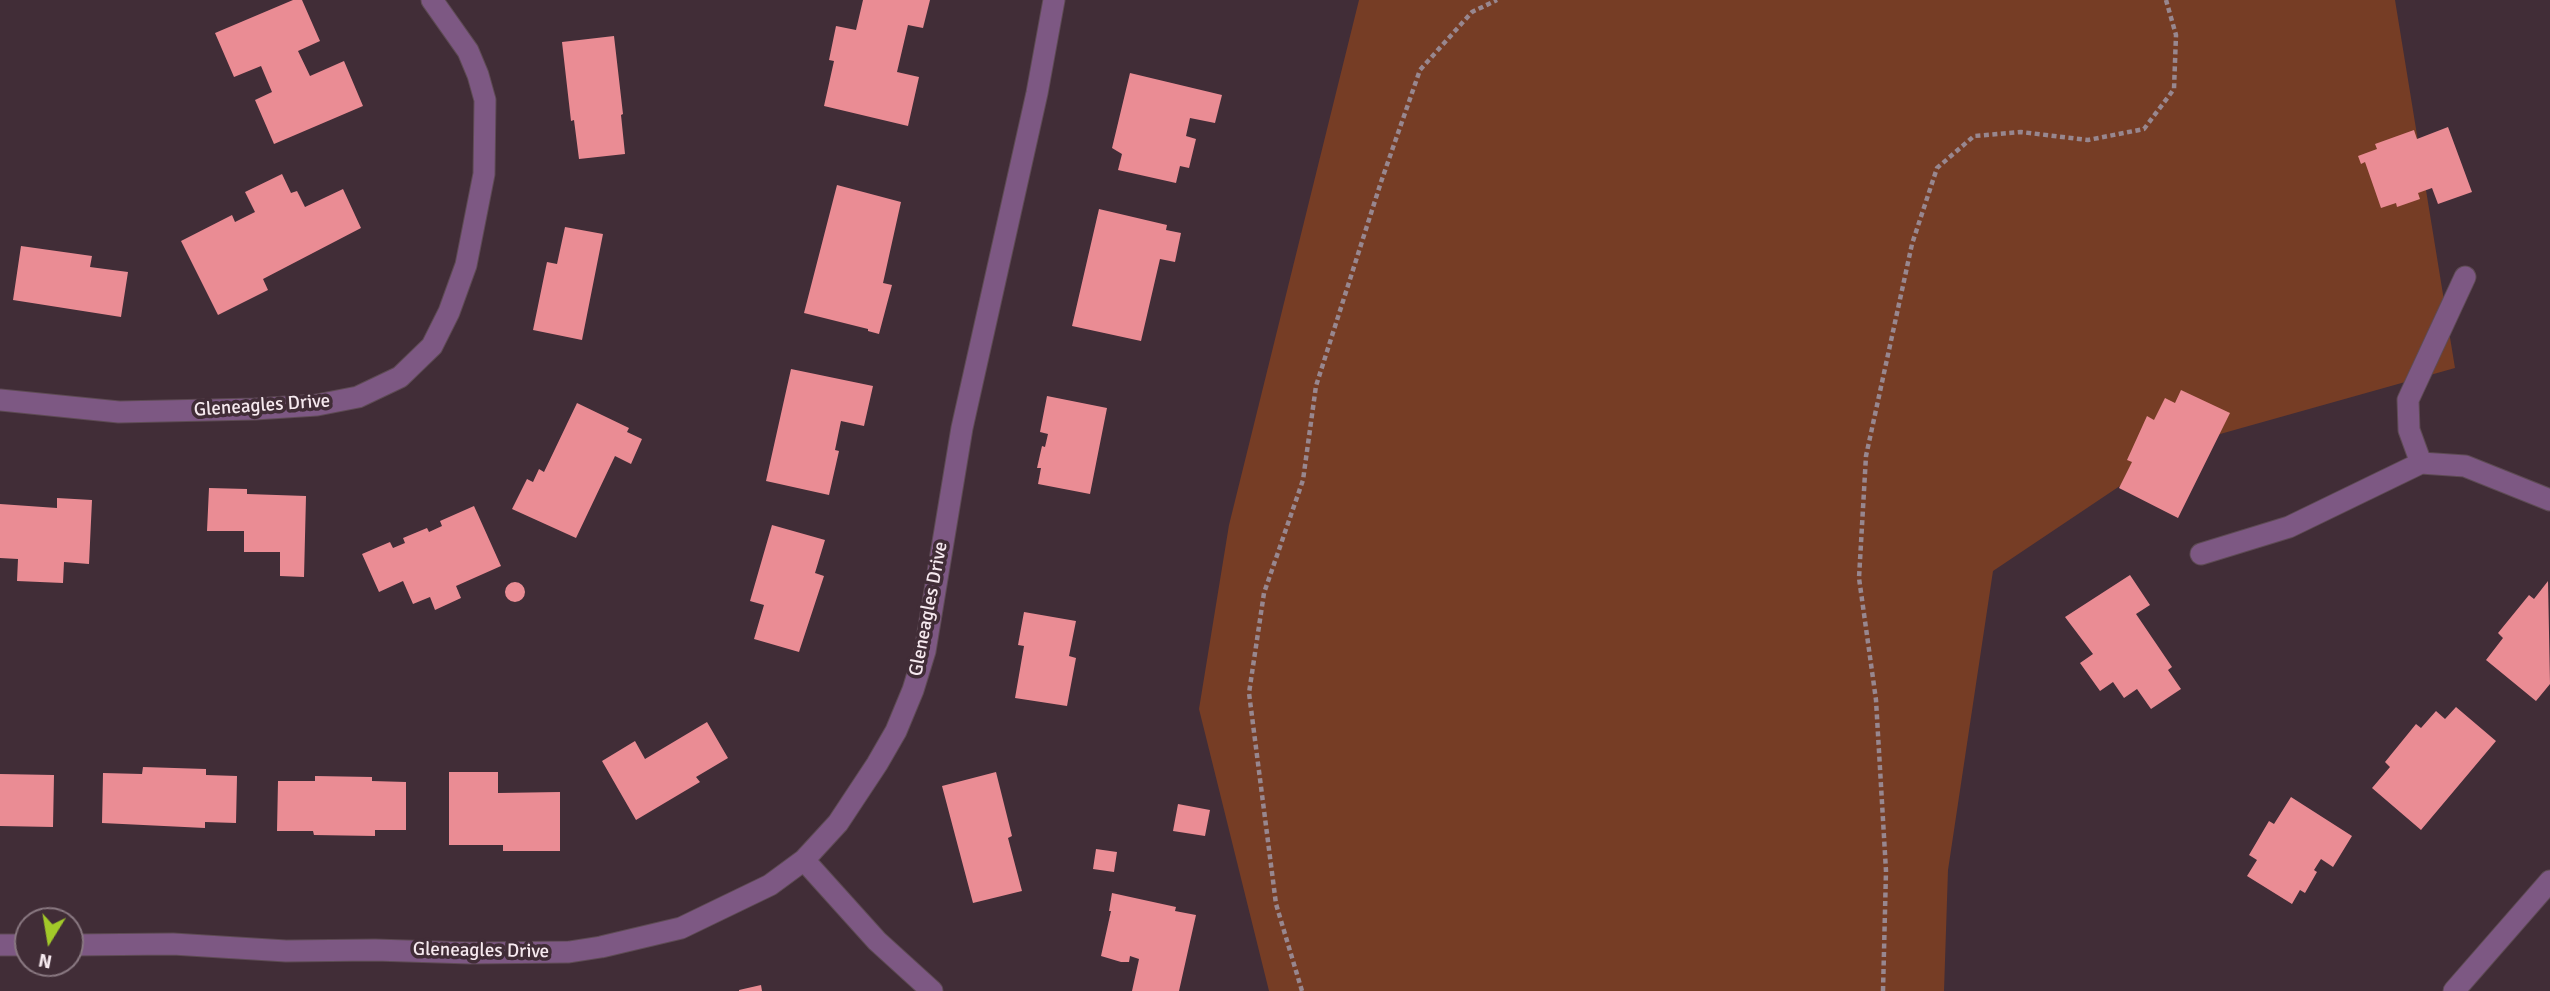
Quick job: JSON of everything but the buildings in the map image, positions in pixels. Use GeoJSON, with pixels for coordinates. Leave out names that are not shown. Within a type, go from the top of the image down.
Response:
{"type":"FeatureCollection","features":[{"type":"Feature","properties":{"kind":"street","name":"Gleneagles Drive"},"geometry":{"type":"LineString","coordinates":[[0,400],[119,412],[255,409],[317,405],[358,397],[400,377],[432,346],[449,312],[466,265],[484,174],[485,100],[478,75],[468,51],[432,0]]}},
{"type":"Feature","properties":{"kind":"street","name":"Gleneagles Drive"},"geometry":{"type":"LineString","coordinates":[[84,945],[173,944],[286,951],[569,952],[681,928],[770,885],[804,860],[838,823],[877,764],[896,731],[925,651],[962,428],[1037,93],[1054,0]]}},
{"type":"Feature","properties":{"kind":"street"},"geometry":{"type":"LineString","coordinates":[[2421,463],[2409,430],[2408,400],[2465,277]]}},
{"type":"Feature","properties":{"kind":"street"},"geometry":{"type":"LineString","coordinates":[[2201,554],[2289,527],[2421,463],[2465,466],[2550,500]]}},
{"type":"Feature","properties":{"kind":"street"},"geometry":{"type":"LineString","coordinates":[[804,860],[877,941],[932,991]]}},
{"type":"Feature","properties":{"kind":"street"},"geometry":{"type":"LineString","coordinates":[[2454,991],[2550,881]]}},
{"type":"Feature","properties":{"kind":"path"},"geometry":{"type":"LineString","coordinates":[[1303,991],[1276,904],[1250,693],[1264,593],[1303,480],[1316,386],[1381,181],[1420,70],[1472,12],[1497,0]]}},
{"type":"Feature","properties":{"kind":"path"},"geometry":{"type":"LineString","coordinates":[[1883,991],[1886,871],[1876,699],[1859,578],[1866,456],[1912,244],[1937,168],[1973,136],[2021,132],[2088,140],[2144,129],[2174,89],[2176,35],[2166,0]]}},
{"type":"Feature","properties":{"kind":"shaded area"},"geometry":{"type":"Polygon","coordinates":[[[1359,0],[2395,0],[2455,368],[2181,445],[1993,571],[1948,870],[1944,991],[1269,991],[1199,709],[1229,525],[1359,0]]]}}]}
